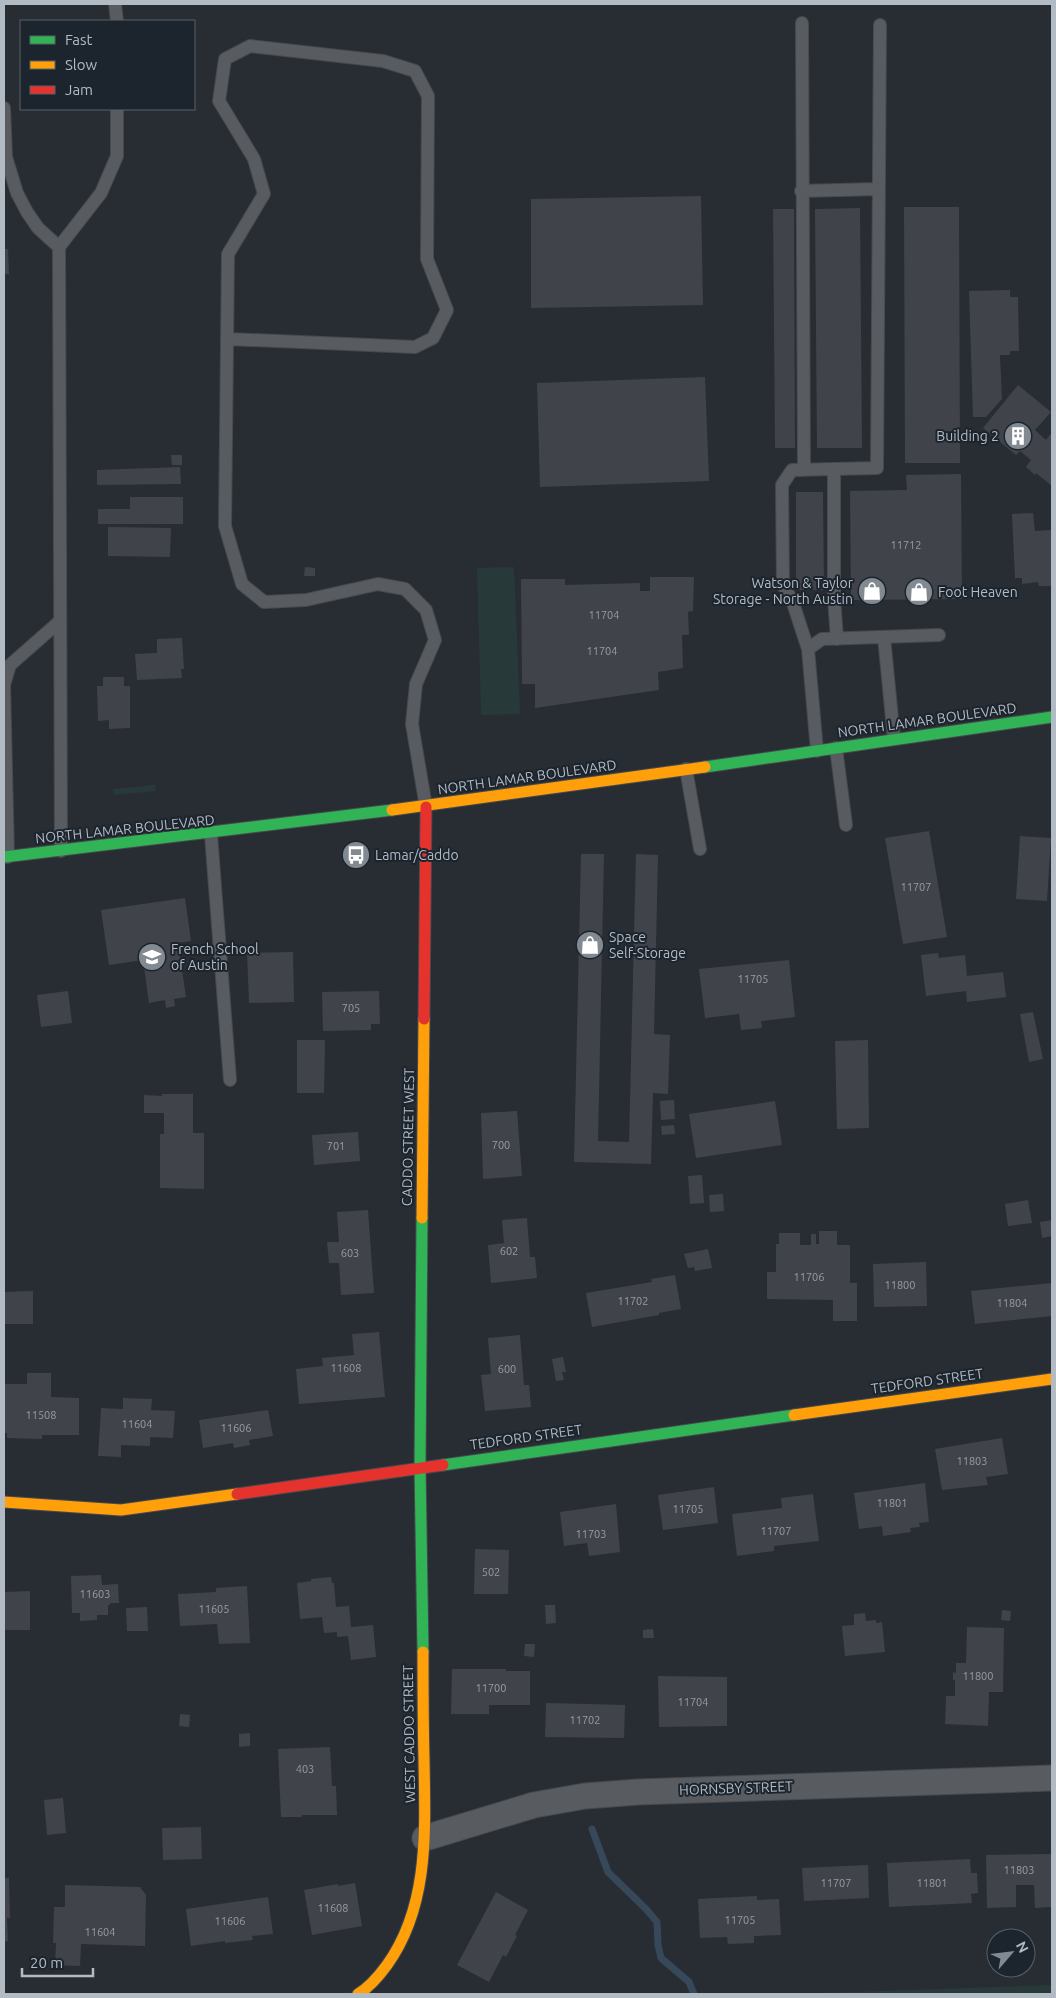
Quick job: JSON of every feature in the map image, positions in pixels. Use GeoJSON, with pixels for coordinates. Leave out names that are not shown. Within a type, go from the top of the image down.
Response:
{"type":"FeatureCollection","features":[{"type":"Feature","properties":{"kind":"street","name":"NORTH LAMAR BOULEVARD"},"geometry":{"type":"LineString","coordinates":[[6,857],[212,835],[426,807],[1052,717]]}},
{"type":"Feature","properties":{"kind":"street","name":"CADDO STREET WEST"},"geometry":{"type":"LineString","coordinates":[[420,1466],[426,807]]}},
{"type":"Feature","properties":{"kind":"street","name":"TEDFORD STREET"},"geometry":{"type":"LineString","coordinates":[[4,1502],[121,1510],[420,1466],[1052,1379]]}},
{"type":"Feature","properties":{"kind":"street","name":"WEST CADDO STREET"},"geometry":{"type":"LineString","coordinates":[[367,1992],[394,1957],[409,1930],[418,1897],[425,1838],[420,1466]]}},
{"type":"Feature","properties":{"kind":"street","name":"HORNSBY STREET"},"geometry":{"type":"LineString","coordinates":[[425,1838],[534,1805],[594,1796],[638,1792],[1052,1778]]}},
{"type":"Feature","properties":{"kind":"lane"},"geometry":{"type":"LineString","coordinates":[[115,4],[116,20]]}},
{"type":"Feature","properties":{"kind":"lane"},"geometry":{"type":"LineString","coordinates":[[802,23],[801,191],[804,470]]}},
{"type":"Feature","properties":{"kind":"lane"},"geometry":{"type":"LineString","coordinates":[[817,751],[808,649],[792,600],[783,585],[782,486],[792,470],[877,468],[880,25]]}},
{"type":"Feature","properties":{"kind":"lane"},"geometry":{"type":"LineString","coordinates":[[228,339],[415,347],[433,338],[447,310],[428,259],[428,96],[415,71],[383,61],[250,46],[225,59],[219,101],[254,159],[264,194],[228,254],[225,526],[242,584],[264,602],[306,600],[378,584],[405,589],[426,610],[436,640],[416,684],[412,724],[426,807]]}},
{"type":"Feature","properties":{"kind":"lane"},"geometry":{"type":"LineString","coordinates":[[4,108],[6,157],[17,193],[38,228],[59,247]]}},
{"type":"Feature","properties":{"kind":"lane"},"geometry":{"type":"LineString","coordinates":[[61,852],[59,247],[102,192],[117,156],[117,110]]}},
{"type":"Feature","properties":{"kind":"lane"},"geometry":{"type":"LineString","coordinates":[[801,191],[878,189]]}},
{"type":"Feature","properties":{"kind":"lane"},"geometry":{"type":"LineString","coordinates":[[834,469],[834,598],[837,639]]}},
{"type":"Feature","properties":{"kind":"lane"},"geometry":{"type":"LineString","coordinates":[[6,857],[4,685],[10,665],[60,621]]}},
{"type":"Feature","properties":{"kind":"lane"},"geometry":{"type":"LineString","coordinates":[[808,649],[822,639],[939,635]]}},
{"type":"Feature","properties":{"kind":"lane"},"geometry":{"type":"LineString","coordinates":[[884,637],[894,740]]}},
{"type":"Feature","properties":{"kind":"lane"},"geometry":{"type":"LineString","coordinates":[[836,748],[846,825]]}},
{"type":"Feature","properties":{"kind":"lane"},"geometry":{"type":"LineString","coordinates":[[686,769],[700,849]]}},
{"type":"Feature","properties":{"kind":"lane"},"geometry":{"type":"LineString","coordinates":[[212,835],[230,1080]]}},
{"type":"Feature","properties":{"kind":"shaded area"},"geometry":{"type":"Polygon","coordinates":[[[514,567],[520,714],[481,715],[477,568],[514,567]]]}},
{"type":"Feature","properties":{"kind":"shaded area"},"geometry":{"type":"Polygon","coordinates":[[[155,785],[156,791],[114,795],[113,789],[155,785]]]}},
{"type":"Feature","properties":{"kind":"shaded area"},"geometry":{"type":"Polygon","coordinates":[[[1052,1985],[1052,1994],[794,1994],[1052,1985]]]}},
{"type":"Feature","properties":{"kind":"building"},"geometry":{"type":"Polygon","coordinates":[[[701,196],[703,305],[531,308],[531,199],[701,196]]]}},
{"type":"Feature","properties":{"kind":"building"},"geometry":{"type":"Polygon","coordinates":[[[904,207],[959,207],[960,463],[905,463],[904,207]]]}},
{"type":"Feature","properties":{"kind":"building"},"geometry":{"type":"Polygon","coordinates":[[[860,208],[862,448],[817,448],[815,209],[860,208]]]}},
{"type":"Feature","properties":{"kind":"building"},"geometry":{"type":"Polygon","coordinates":[[[773,209],[794,209],[795,448],[775,448],[773,209]]]}},
{"type":"Feature","properties":{"kind":"building"},"geometry":{"type":"Polygon","coordinates":[[[4,249],[8,249],[9,274],[4,274],[4,249]]]}},
{"type":"Feature","properties":{"kind":"building"},"geometry":{"type":"Polygon","coordinates":[[[1010,290],[1010,297],[1018,297],[1019,351],[1010,351],[1010,355],[1000,355],[1002,399],[986,417],[973,417],[969,291],[1010,290]]]}},
{"type":"Feature","properties":{"kind":"building"},"geometry":{"type":"Polygon","coordinates":[[[705,377],[709,481],[540,487],[537,383],[705,377]]]}},
{"type":"Feature","properties":{"kind":"building","name":"Building 2"},"geometry":{"type":"Polygon","coordinates":[[[1018,385],[1051,412],[1035,430],[1046,440],[1052,432],[1052,486],[1026,467],[1031,460],[1020,451],[1016,455],[983,428],[1018,385]]]}},
{"type":"Feature","properties":{"kind":"building"},"geometry":{"type":"Polygon","coordinates":[[[171,455],[182,455],[182,465],[172,465],[171,455]]]}},
{"type":"Feature","properties":{"kind":"building"},"geometry":{"type":"Polygon","coordinates":[[[180,467],[181,484],[97,485],[97,470],[180,467]]]}},
{"type":"Feature","properties":{"kind":"building"},"geometry":{"type":"Polygon","coordinates":[[[961,474],[962,599],[851,600],[850,491],[907,490],[906,475],[961,474]]]}},
{"type":"Feature","properties":{"kind":"building"},"geometry":{"type":"Polygon","coordinates":[[[796,492],[823,492],[824,590],[796,590],[796,492]]]}},
{"type":"Feature","properties":{"kind":"building"},"geometry":{"type":"Polygon","coordinates":[[[130,497],[183,497],[183,524],[98,524],[98,509],[130,509],[130,497]]]}},
{"type":"Feature","properties":{"kind":"building"},"geometry":{"type":"Polygon","coordinates":[[[1033,513],[1035,531],[1052,530],[1052,586],[1039,586],[1038,582],[1022,584],[1022,578],[1015,578],[1012,514],[1033,513]]]}},
{"type":"Feature","properties":{"kind":"building"},"geometry":{"type":"Polygon","coordinates":[[[108,527],[171,528],[170,557],[108,556],[108,527]]]}},
{"type":"Feature","properties":{"kind":"building"},"geometry":{"type":"Polygon","coordinates":[[[305,567],[315,568],[315,576],[304,576],[305,567]]]}},
{"type":"Feature","properties":{"kind":"building"},"geometry":{"type":"Polygon","coordinates":[[[650,577],[694,577],[693,611],[688,612],[689,635],[682,635],[683,668],[658,672],[659,690],[535,708],[535,684],[522,684],[521,579],[565,579],[565,585],[640,583],[640,591],[650,591],[650,577]]]}},
{"type":"Feature","properties":{"kind":"building"},"geometry":{"type":"Polygon","coordinates":[[[182,638],[184,669],[181,669],[182,678],[137,680],[135,654],[157,653],[157,639],[182,638]]]}},
{"type":"Feature","properties":{"kind":"building"},"geometry":{"type":"Polygon","coordinates":[[[103,677],[124,677],[124,686],[130,686],[130,728],[109,729],[109,720],[98,721],[97,686],[103,686],[103,677]]]}},
{"type":"Feature","properties":{"kind":"building"},"geometry":{"type":"Polygon","coordinates":[[[929,831],[947,937],[903,944],[885,838],[929,831]]]}},
{"type":"Feature","properties":{"kind":"building"},"geometry":{"type":"Polygon","coordinates":[[[1020,836],[1051,838],[1047,901],[1016,899],[1020,836]]]}},
{"type":"Feature","properties":{"kind":"building","name":"Space Self-Storage"},"geometry":{"type":"Polygon","coordinates":[[[581,854],[604,854],[598,1141],[629,1142],[636,854],[658,855],[654,1034],[670,1035],[668,1094],[653,1093],[651,1164],[574,1162],[581,854]]]}},
{"type":"Feature","properties":{"kind":"building"},"geometry":{"type":"Polygon","coordinates":[[[185,898],[191,941],[178,943],[186,997],[174,999],[175,1006],[166,1008],[165,1000],[149,1003],[143,960],[109,965],[101,910],[185,898]]]}},
{"type":"Feature","properties":{"kind":"building"},"geometry":{"type":"Polygon","coordinates":[[[293,952],[294,1002],[249,1003],[247,953],[293,952]]]}},
{"type":"Feature","properties":{"kind":"building"},"geometry":{"type":"Polygon","coordinates":[[[938,953],[939,958],[965,955],[967,976],[1003,972],[1006,997],[967,1002],[966,991],[926,996],[921,955],[938,953]]]}},
{"type":"Feature","properties":{"kind":"building"},"geometry":{"type":"Polygon","coordinates":[[[789,960],[795,1017],[761,1021],[762,1028],[741,1030],[739,1014],[705,1018],[699,969],[789,960]]]}},
{"type":"Feature","properties":{"kind":"building"},"geometry":{"type":"Polygon","coordinates":[[[68,991],[72,1023],[41,1027],[37,995],[68,991]]]}},
{"type":"Feature","properties":{"kind":"building"},"geometry":{"type":"Polygon","coordinates":[[[379,991],[380,1024],[371,1024],[371,1030],[323,1031],[322,992],[379,991]]]}},
{"type":"Feature","properties":{"kind":"building"},"geometry":{"type":"Polygon","coordinates":[[[1033,1012],[1043,1059],[1029,1062],[1020,1014],[1033,1012]]]}},
{"type":"Feature","properties":{"kind":"building"},"geometry":{"type":"Polygon","coordinates":[[[297,1040],[325,1040],[324,1093],[297,1093],[297,1040]]]}},
{"type":"Feature","properties":{"kind":"building"},"geometry":{"type":"Polygon","coordinates":[[[868,1040],[869,1128],[837,1129],[835,1041],[868,1040]]]}},
{"type":"Feature","properties":{"kind":"building"},"geometry":{"type":"Polygon","coordinates":[[[162,1094],[193,1094],[193,1133],[204,1133],[204,1189],[160,1188],[160,1134],[164,1134],[164,1113],[144,1113],[144,1095],[162,1096],[162,1094]]]}},
{"type":"Feature","properties":{"kind":"building"},"geometry":{"type":"Polygon","coordinates":[[[674,1100],[675,1119],[661,1120],[660,1101],[674,1100]]]}},
{"type":"Feature","properties":{"kind":"building"},"geometry":{"type":"Polygon","coordinates":[[[775,1101],[782,1145],[696,1158],[689,1114],[775,1101]]]}},
{"type":"Feature","properties":{"kind":"building"},"geometry":{"type":"Polygon","coordinates":[[[517,1111],[522,1176],[483,1179],[481,1113],[517,1111]]]}},
{"type":"Feature","properties":{"kind":"building"},"geometry":{"type":"Polygon","coordinates":[[[674,1125],[675,1134],[662,1135],[661,1126],[674,1125]]]}},
{"type":"Feature","properties":{"kind":"building"},"geometry":{"type":"Polygon","coordinates":[[[358,1132],[360,1161],[314,1165],[312,1135],[358,1132]]]}},
{"type":"Feature","properties":{"kind":"building"},"geometry":{"type":"Polygon","coordinates":[[[702,1175],[704,1203],[690,1204],[688,1176],[702,1175]]]}},
{"type":"Feature","properties":{"kind":"building"},"geometry":{"type":"Polygon","coordinates":[[[723,1194],[724,1211],[710,1212],[709,1195],[723,1194]]]}},
{"type":"Feature","properties":{"kind":"building"},"geometry":{"type":"Polygon","coordinates":[[[1028,1200],[1032,1223],[1008,1226],[1005,1204],[1028,1200]]]}},
{"type":"Feature","properties":{"kind":"building"},"geometry":{"type":"Polygon","coordinates":[[[368,1210],[374,1293],[341,1295],[339,1263],[329,1263],[327,1242],[339,1242],[337,1212],[368,1210]]]}},
{"type":"Feature","properties":{"kind":"building"},"geometry":{"type":"Polygon","coordinates":[[[527,1218],[530,1257],[535,1257],[537,1278],[491,1283],[488,1245],[504,1243],[502,1220],[527,1218]]]}},
{"type":"Feature","properties":{"kind":"building"},"geometry":{"type":"Polygon","coordinates":[[[1052,1220],[1052,1236],[1042,1238],[1040,1222],[1052,1220]]]}},
{"type":"Feature","properties":{"kind":"building"},"geometry":{"type":"Polygon","coordinates":[[[819,1231],[837,1231],[837,1245],[850,1245],[850,1283],[857,1283],[857,1321],[833,1321],[833,1300],[767,1299],[767,1272],[776,1272],[776,1244],[779,1244],[779,1233],[800,1233],[800,1245],[811,1245],[811,1234],[816,1234],[816,1244],[819,1244],[819,1231]]]}},
{"type":"Feature","properties":{"kind":"building"},"geometry":{"type":"Polygon","coordinates":[[[708,1249],[712,1268],[695,1271],[694,1267],[688,1268],[684,1254],[708,1249]]]}},
{"type":"Feature","properties":{"kind":"building"},"geometry":{"type":"Polygon","coordinates":[[[926,1262],[927,1306],[874,1307],[873,1264],[926,1262]]]}},
{"type":"Feature","properties":{"kind":"building"},"geometry":{"type":"Polygon","coordinates":[[[675,1275],[681,1309],[659,1313],[659,1315],[592,1327],[586,1293],[652,1282],[651,1279],[675,1275]]]}},
{"type":"Feature","properties":{"kind":"building"},"geometry":{"type":"Polygon","coordinates":[[[1052,1283],[1052,1316],[975,1324],[971,1291],[1052,1283]]]}},
{"type":"Feature","properties":{"kind":"building"},"geometry":{"type":"Polygon","coordinates":[[[33,1291],[33,1324],[4,1324],[4,1292],[33,1291]]]}},
{"type":"Feature","properties":{"kind":"building"},"geometry":{"type":"Polygon","coordinates":[[[379,1332],[385,1397],[299,1404],[296,1369],[323,1366],[322,1358],[354,1355],[352,1334],[379,1332]]]}},
{"type":"Feature","properties":{"kind":"building"},"geometry":{"type":"Polygon","coordinates":[[[520,1335],[524,1385],[529,1385],[531,1407],[485,1411],[481,1375],[491,1374],[488,1338],[520,1335]]]}},
{"type":"Feature","properties":{"kind":"building"},"geometry":{"type":"Polygon","coordinates":[[[563,1357],[566,1372],[562,1372],[564,1380],[556,1381],[552,1359],[563,1357]]]}},
{"type":"Feature","properties":{"kind":"building"},"geometry":{"type":"Polygon","coordinates":[[[27,1373],[51,1373],[51,1397],[79,1398],[79,1435],[42,1435],[42,1439],[7,1438],[7,1433],[4,1433],[4,1384],[27,1384],[27,1373]]]}},
{"type":"Feature","properties":{"kind":"building"},"geometry":{"type":"Polygon","coordinates":[[[123,1398],[152,1399],[151,1410],[175,1411],[173,1438],[150,1437],[150,1446],[121,1445],[121,1457],[98,1456],[101,1408],[123,1409],[123,1398]]]}},
{"type":"Feature","properties":{"kind":"building"},"geometry":{"type":"Polygon","coordinates":[[[268,1410],[273,1436],[249,1440],[250,1445],[234,1448],[233,1443],[203,1448],[199,1420],[268,1410]]]}},
{"type":"Feature","properties":{"kind":"building"},"geometry":{"type":"Polygon","coordinates":[[[1002,1438],[1008,1474],[986,1477],[988,1485],[942,1490],[935,1449],[1002,1438]]]}},
{"type":"Feature","properties":{"kind":"building"},"geometry":{"type":"Polygon","coordinates":[[[925,1483],[929,1522],[919,1523],[920,1527],[910,1528],[911,1532],[883,1536],[882,1526],[859,1529],[854,1493],[925,1483]]]}},
{"type":"Feature","properties":{"kind":"building"},"geometry":{"type":"Polygon","coordinates":[[[714,1487],[718,1523],[663,1530],[658,1495],[714,1487]]]}},
{"type":"Feature","properties":{"kind":"building"},"geometry":{"type":"Polygon","coordinates":[[[813,1494],[819,1541],[774,1546],[774,1551],[737,1556],[732,1514],[782,1508],[781,1498],[813,1494]]]}},
{"type":"Feature","properties":{"kind":"building"},"geometry":{"type":"Polygon","coordinates":[[[616,1504],[620,1552],[589,1556],[587,1543],[564,1546],[560,1512],[616,1504]]]}},
{"type":"Feature","properties":{"kind":"building"},"geometry":{"type":"Polygon","coordinates":[[[475,1549],[509,1550],[508,1594],[474,1594],[475,1549]]]}},
{"type":"Feature","properties":{"kind":"building"},"geometry":{"type":"Polygon","coordinates":[[[101,1575],[102,1585],[118,1584],[119,1603],[110,1603],[108,1605],[108,1615],[97,1615],[97,1620],[80,1621],[80,1613],[72,1613],[71,1576],[101,1575]]]}},
{"type":"Feature","properties":{"kind":"building"},"geometry":{"type":"Polygon","coordinates":[[[331,1577],[332,1583],[334,1583],[336,1607],[349,1606],[351,1627],[373,1625],[376,1657],[351,1660],[348,1636],[337,1637],[337,1632],[324,1633],[322,1617],[300,1619],[297,1583],[311,1581],[311,1579],[331,1577]]]}},
{"type":"Feature","properties":{"kind":"building"},"geometry":{"type":"Polygon","coordinates":[[[247,1586],[250,1643],[219,1644],[217,1624],[180,1626],[178,1594],[216,1592],[216,1588],[247,1586]]]}},
{"type":"Feature","properties":{"kind":"building"},"geometry":{"type":"Polygon","coordinates":[[[30,1591],[30,1630],[4,1630],[4,1592],[30,1591]]]}},
{"type":"Feature","properties":{"kind":"building"},"geometry":{"type":"Polygon","coordinates":[[[545,1605],[555,1605],[556,1623],[546,1624],[545,1605]]]}},
{"type":"Feature","properties":{"kind":"building"},"geometry":{"type":"Polygon","coordinates":[[[147,1607],[148,1631],[127,1631],[126,1608],[147,1607]]]}},
{"type":"Feature","properties":{"kind":"building"},"geometry":{"type":"Polygon","coordinates":[[[1002,1610],[1011,1611],[1010,1621],[1001,1620],[1002,1610]]]}},
{"type":"Feature","properties":{"kind":"building"},"geometry":{"type":"Polygon","coordinates":[[[865,1613],[866,1621],[876,1620],[876,1623],[882,1622],[885,1652],[845,1656],[842,1626],[854,1625],[854,1614],[865,1613]]]}},
{"type":"Feature","properties":{"kind":"building"},"geometry":{"type":"Polygon","coordinates":[[[967,1627],[1004,1628],[1003,1692],[989,1692],[988,1726],[945,1724],[946,1696],[955,1696],[953,1672],[956,1673],[956,1663],[966,1663],[967,1627]]]}},
{"type":"Feature","properties":{"kind":"building"},"geometry":{"type":"Polygon","coordinates":[[[653,1629],[654,1638],[643,1638],[643,1630],[653,1629]]]}},
{"type":"Feature","properties":{"kind":"building"},"geometry":{"type":"Polygon","coordinates":[[[525,1644],[535,1644],[534,1657],[524,1656],[525,1644]]]}},
{"type":"Feature","properties":{"kind":"building"},"geometry":{"type":"Polygon","coordinates":[[[452,1669],[530,1671],[530,1705],[489,1705],[489,1714],[451,1714],[452,1669]]]}},
{"type":"Feature","properties":{"kind":"building"},"geometry":{"type":"Polygon","coordinates":[[[658,1676],[727,1677],[727,1726],[659,1727],[658,1676]]]}},
{"type":"Feature","properties":{"kind":"building"},"geometry":{"type":"Polygon","coordinates":[[[546,1703],[625,1705],[624,1738],[545,1737],[546,1703]]]}},
{"type":"Feature","properties":{"kind":"building"},"geometry":{"type":"Polygon","coordinates":[[[180,1714],[190,1715],[189,1727],[179,1726],[180,1714]]]}},
{"type":"Feature","properties":{"kind":"building"},"geometry":{"type":"Polygon","coordinates":[[[250,1733],[250,1746],[239,1747],[239,1734],[250,1733]]]}},
{"type":"Feature","properties":{"kind":"building"},"geometry":{"type":"Polygon","coordinates":[[[330,1747],[332,1786],[336,1786],[337,1815],[281,1817],[278,1749],[330,1747]]]}},
{"type":"Feature","properties":{"kind":"building"},"geometry":{"type":"Polygon","coordinates":[[[63,1798],[66,1833],[47,1835],[44,1800],[63,1798]]]}},
{"type":"Feature","properties":{"kind":"building"},"geometry":{"type":"Polygon","coordinates":[[[201,1827],[202,1859],[163,1860],[162,1828],[201,1827]]]}},
{"type":"Feature","properties":{"kind":"building"},"geometry":{"type":"Polygon","coordinates":[[[1052,1854],[1052,1907],[1035,1908],[1034,1885],[1016,1885],[1016,1907],[987,1908],[986,1855],[1052,1854]]]}},
{"type":"Feature","properties":{"kind":"building"},"geometry":{"type":"Polygon","coordinates":[[[970,1859],[971,1873],[977,1873],[978,1893],[971,1894],[972,1903],[889,1907],[887,1863],[970,1859]]]}},
{"type":"Feature","properties":{"kind":"building"},"geometry":{"type":"Polygon","coordinates":[[[868,1865],[869,1898],[804,1901],[802,1868],[868,1865]]]}},
{"type":"Feature","properties":{"kind":"building"},"geometry":{"type":"Polygon","coordinates":[[[4,1878],[9,1878],[10,1918],[7,1918],[8,1941],[4,1942],[4,1878]]]}},
{"type":"Feature","properties":{"kind":"building"},"geometry":{"type":"Polygon","coordinates":[[[355,1883],[362,1926],[312,1935],[304,1890],[355,1883]]]}},
{"type":"Feature","properties":{"kind":"building"},"geometry":{"type":"Polygon","coordinates":[[[65,1885],[140,1887],[146,1895],[145,1946],[81,1944],[80,1966],[55,1965],[56,1943],[53,1943],[54,1907],[65,1907],[65,1885]]]}},
{"type":"Feature","properties":{"kind":"building"},"geometry":{"type":"Polygon","coordinates":[[[496,1892],[528,1910],[506,1957],[503,1955],[489,1982],[457,1965],[496,1892]]]}},
{"type":"Feature","properties":{"kind":"building"},"geometry":{"type":"Polygon","coordinates":[[[757,1896],[757,1900],[779,1899],[781,1935],[754,1936],[754,1943],[728,1944],[727,1937],[700,1938],[698,1899],[757,1896]]]}},
{"type":"Feature","properties":{"kind":"building"},"geometry":{"type":"Polygon","coordinates":[[[268,1897],[273,1934],[252,1936],[253,1940],[225,1943],[225,1941],[191,1946],[186,1909],[268,1897]]]}},
{"type":"Feature","properties":{"kind":"waterway"},"geometry":{"type":"LineString","coordinates":[[592,1829],[608,1872],[657,1922],[658,1945],[661,1958],[689,1982],[694,1994]]}},
{"type":"Feature","properties":{"kind":"traffic: fast"},"geometry":{"type":"LineString","coordinates":[[705,767],[1052,717]]}},
{"type":"Feature","properties":{"kind":"traffic: fast"},"geometry":{"type":"LineString","coordinates":[[4,857],[392,810]]}},
{"type":"Feature","properties":{"kind":"traffic: fast"},"geometry":{"type":"LineString","coordinates":[[422,1218],[420,1466],[423,1652]]}},
{"type":"Feature","properties":{"kind":"traffic: fast"},"geometry":{"type":"LineString","coordinates":[[443,1465],[794,1415]]}},
{"type":"Feature","properties":{"kind":"traffic: slow"},"geometry":{"type":"LineString","coordinates":[[392,810],[705,767]]}},
{"type":"Feature","properties":{"kind":"traffic: slow"},"geometry":{"type":"LineString","coordinates":[[422,1218],[424,1019]]}},
{"type":"Feature","properties":{"kind":"traffic: slow"},"geometry":{"type":"LineString","coordinates":[[794,1415],[1052,1379]]}},
{"type":"Feature","properties":{"kind":"traffic: slow"},"geometry":{"type":"LineString","coordinates":[[4,1502],[121,1510],[237,1494]]}},
{"type":"Feature","properties":{"kind":"traffic: slow"},"geometry":{"type":"LineString","coordinates":[[358,1994],[381,1973],[401,1942],[418,1892],[422,1866],[425,1812],[423,1652]]}},
{"type":"Feature","properties":{"kind":"traffic: jam"},"geometry":{"type":"LineString","coordinates":[[424,1019],[426,807]]}},
{"type":"Feature","properties":{"kind":"traffic: jam"},"geometry":{"type":"LineString","coordinates":[[237,1494],[443,1465]]}},
{"type":"Feature","properties":{"kind":"place","name":"Building 2"},"geometry":{"type":"Point","coordinates":[1018,436]}},
{"type":"Feature","properties":{"kind":"place","name":"Watson & Taylor Storage - North Austin"},"geometry":{"type":"Point","coordinates":[872,591]}},
{"type":"Feature","properties":{"kind":"place","name":"Foot Heaven"},"geometry":{"type":"Point","coordinates":[919,592]}},
{"type":"Feature","properties":{"kind":"place","name":"Lamar/Caddo"},"geometry":{"type":"Point","coordinates":[356,855]}},
{"type":"Feature","properties":{"kind":"place","name":"Space Self-Storage"},"geometry":{"type":"Point","coordinates":[590,945]}},
{"type":"Feature","properties":{"kind":"place","name":"French School of Austin"},"geometry":{"type":"Point","coordinates":[152,957]}}]}
